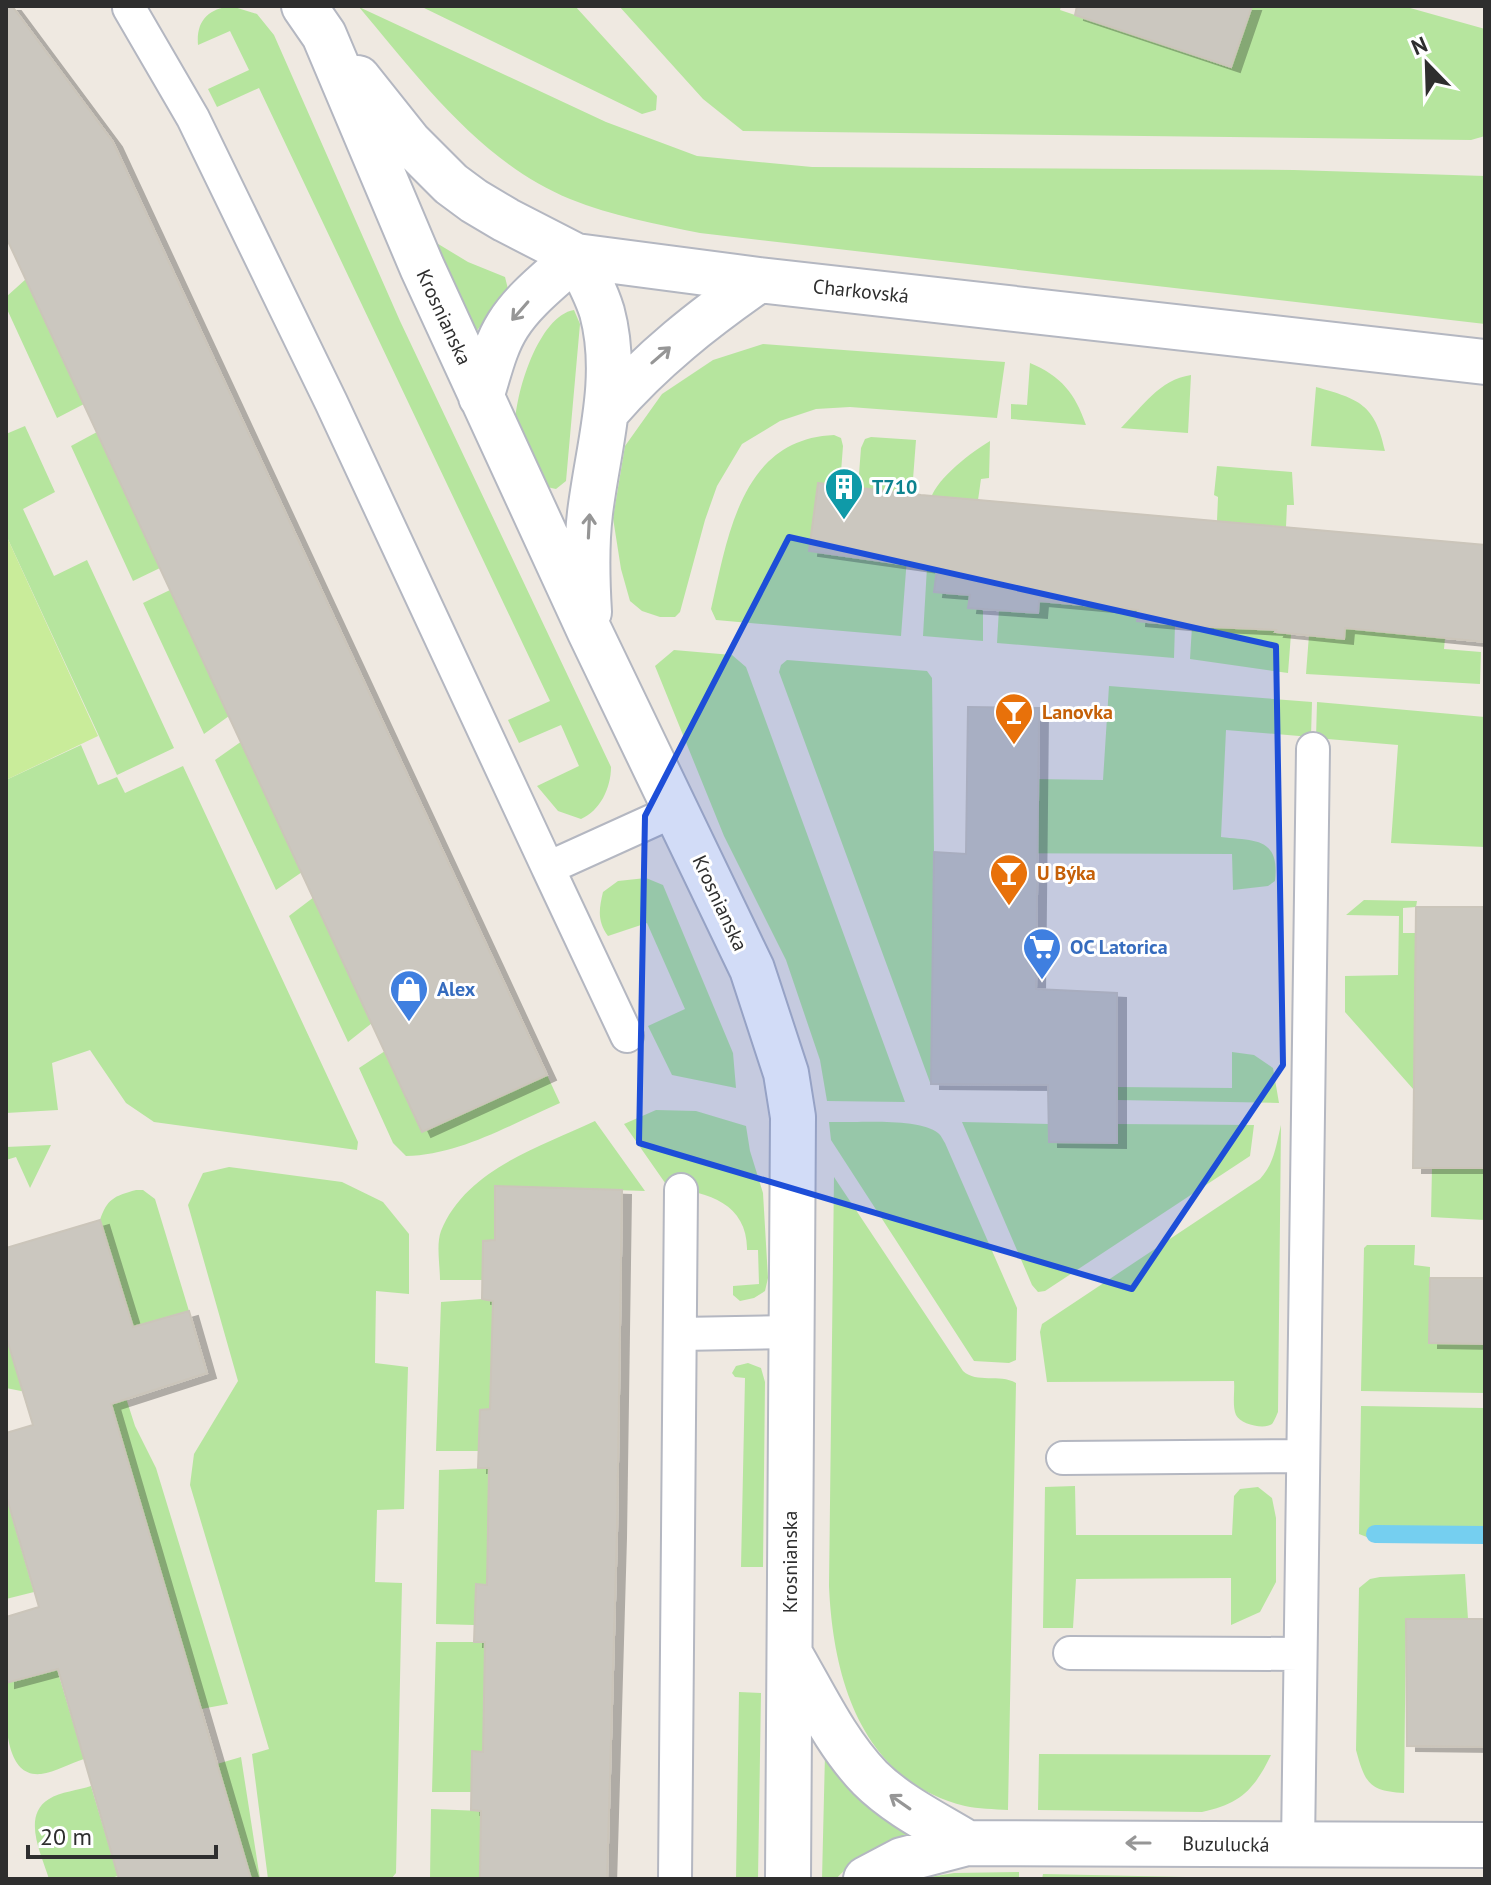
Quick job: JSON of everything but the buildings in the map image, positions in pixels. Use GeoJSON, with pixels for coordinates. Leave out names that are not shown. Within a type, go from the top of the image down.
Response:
{"type":"FeatureCollection","features":[{"type":"Feature","properties":{"kind":"street","name":"Charkovská"},"geometry":{"type":"LineString","coordinates":[[314,20],[409,142],[451,184],[506,220],[576,256],[759,280],[1485,362]]}},
{"type":"Feature","properties":{"kind":"street","name":"Krosnianska"},"geometry":{"type":"LineString","coordinates":[[314,20],[481,397],[752,969],[786,1073],[793,1117],[788,1879]]}},
{"type":"Feature","properties":{"kind":"street"},"geometry":{"type":"LineString","coordinates":[[481,397],[496,349],[508,325],[525,304],[576,256],[602,313],[610,373],[607,411],[589,518],[587,578],[590,632]]}},
{"type":"Feature","properties":{"kind":"street"},"geometry":{"type":"LineString","coordinates":[[607,411],[678,339],[759,280]]}},
{"type":"Feature","properties":{"kind":"street"},"geometry":{"type":"LineString","coordinates":[[790,1654],[847,1751],[870,1778],[898,1801],[967,1843]]}},
{"type":"Feature","properties":{"kind":"street","name":"Buzulucká"},"geometry":{"type":"LineString","coordinates":[[866,1879],[902,1860],[967,1843],[1485,1845]]}},
{"type":"Feature","properties":{"kind":"lane"},"geometry":{"type":"LineString","coordinates":[[130,7],[200,132],[331,402],[627,1036]]}},
{"type":"Feature","properties":{"kind":"lane"},"geometry":{"type":"LineString","coordinates":[[1298,1845],[1313,749]]}},
{"type":"Feature","properties":{"kind":"lane"},"geometry":{"type":"LineString","coordinates":[[548,868],[676,810]]}},
{"type":"Feature","properties":{"kind":"lane"},"geometry":{"type":"LineString","coordinates":[[675,1879],[681,1190]]}},
{"type":"Feature","properties":{"kind":"lane"},"geometry":{"type":"LineString","coordinates":[[680,1334],[792,1332]]}},
{"type":"Feature","properties":{"kind":"lane"},"geometry":{"type":"LineString","coordinates":[[1063,1458],[1303,1456]]}},
{"type":"Feature","properties":{"kind":"lane"},"geometry":{"type":"LineString","coordinates":[[1070,1653],[1299,1654]]}},
{"type":"Feature","properties":{"kind":"highlighted area"},"geometry":{"type":"Polygon","coordinates":[[[789,537],[1276,646],[1283,1065],[1132,1289],[639,1143],[645,816],[789,537]]]}},
{"type":"Feature","properties":{"kind":"green space"},"geometry":{"type":"Polygon","coordinates":[[[231,6],[257,14],[274,35],[400,321],[611,767],[603,798],[594,810],[581,819],[558,811],[537,786],[579,766],[561,725],[519,743],[508,720],[550,701],[259,88],[217,107],[208,89],[249,70],[230,31],[198,45],[199,29],[205,18],[216,10],[231,6]]]}},
{"type":"Feature","properties":{"kind":"green space"},"geometry":{"type":"Polygon","coordinates":[[[420,6],[575,6],[657,96],[656,110],[642,114],[420,6]]]}},
{"type":"Feature","properties":{"kind":"green space"},"geometry":{"type":"Polygon","coordinates":[[[619,6],[1061,6],[1060,10],[1231,67],[1252,6],[1403,6],[1485,29],[1485,136],[1471,140],[743,131],[703,99],[619,6]]]}},
{"type":"Feature","properties":{"kind":"green space"},"geometry":{"type":"Polygon","coordinates":[[[359,7],[606,122],[697,156],[812,167],[1294,170],[1485,176],[1485,324],[700,233],[618,215],[570,199],[508,164],[454,116],[359,7]]]}},
{"type":"Feature","properties":{"kind":"green space"},"geometry":{"type":"Polygon","coordinates":[[[425,236],[468,262],[505,277],[508,289],[473,336],[425,236]]]}},
{"type":"Feature","properties":{"kind":"green space"},"geometry":{"type":"Polygon","coordinates":[[[26,279],[84,404],[57,418],[6,307],[6,297],[26,279]]]}},
{"type":"Feature","properties":{"kind":"green space"},"geometry":{"type":"Polygon","coordinates":[[[574,310],[580,324],[566,481],[556,489],[542,486],[526,461],[516,441],[515,420],[523,383],[538,343],[561,316],[574,310]]]}},
{"type":"Feature","properties":{"kind":"green space"},"geometry":{"type":"Polygon","coordinates":[[[763,344],[1005,362],[997,418],[850,407],[816,409],[780,421],[742,444],[717,486],[680,612],[675,617],[660,617],[642,611],[630,601],[613,518],[625,446],[662,394],[713,360],[763,344]]]}},
{"type":"Feature","properties":{"kind":"green space"},"geometry":{"type":"Polygon","coordinates":[[[1030,363],[1066,387],[1086,425],[1011,419],[1011,404],[1027,405],[1030,363]]]}},
{"type":"Feature","properties":{"kind":"green space"},"geometry":{"type":"Polygon","coordinates":[[[1191,375],[1188,433],[1121,428],[1161,388],[1191,375]]]}},
{"type":"Feature","properties":{"kind":"green space"},"geometry":{"type":"Polygon","coordinates":[[[1316,387],[1344,395],[1363,406],[1376,423],[1385,451],[1311,446],[1316,387]]]}},
{"type":"Feature","properties":{"kind":"green space"},"geometry":{"type":"Polygon","coordinates":[[[25,426],[55,492],[23,509],[54,576],[87,560],[174,748],[117,775],[6,535],[6,434],[25,426]]]}},
{"type":"Feature","properties":{"kind":"green space"},"geometry":{"type":"Polygon","coordinates":[[[97,432],[160,568],[133,581],[71,446],[97,432]]]}},
{"type":"Feature","properties":{"kind":"green space"},"geometry":{"type":"Polygon","coordinates":[[[834,435],[841,438],[843,446],[840,485],[818,484],[878,490],[858,487],[861,448],[865,439],[916,440],[901,636],[716,620],[711,609],[724,552],[744,496],[759,473],[778,454],[803,441],[834,435]]]}},
{"type":"Feature","properties":{"kind":"green space"},"geometry":{"type":"Polygon","coordinates":[[[990,441],[989,478],[981,479],[978,500],[944,498],[935,591],[970,595],[983,607],[983,641],[923,636],[931,498],[948,474],[990,441]]]}},
{"type":"Feature","properties":{"kind":"green space"},"geometry":{"type":"Polygon","coordinates":[[[1217,466],[1292,472],[1294,505],[1287,505],[1286,527],[1217,521],[1218,497],[1214,495],[1217,466]]]}},
{"type":"Feature","properties":{"kind":"green space"},"geometry":{"type":"Polygon","coordinates":[[[6,535],[98,736],[6,780],[6,535]]]}},
{"type":"Feature","properties":{"kind":"green space"},"geometry":{"type":"Polygon","coordinates":[[[170,590],[229,716],[204,734],[143,603],[170,590]]]}},
{"type":"Feature","properties":{"kind":"green space"},"geometry":{"type":"Polygon","coordinates":[[[1039,601],[1138,610],[1138,621],[1175,625],[1174,658],[997,643],[999,609],[1039,601]]]}},
{"type":"Feature","properties":{"kind":"green space"},"geometry":{"type":"Polygon","coordinates":[[[1208,616],[1277,622],[1276,633],[1291,634],[1288,673],[1190,659],[1192,626],[1206,627],[1208,616]]]}},
{"type":"Feature","properties":{"kind":"green space"},"geometry":{"type":"Polygon","coordinates":[[[1345,628],[1445,638],[1444,649],[1481,652],[1480,684],[1306,674],[1309,635],[1344,639],[1345,628]]]}},
{"type":"Feature","properties":{"kind":"green space"},"geometry":{"type":"Polygon","coordinates":[[[674,650],[732,655],[746,667],[905,1102],[827,1101],[820,1060],[786,960],[724,836],[655,666],[674,650]]]}},
{"type":"Feature","properties":{"kind":"green space"},"geometry":{"type":"Polygon","coordinates":[[[787,660],[927,671],[932,678],[934,852],[931,1085],[779,672],[787,660]]]}},
{"type":"Feature","properties":{"kind":"green space"},"geometry":{"type":"Polygon","coordinates":[[[1109,686],[1312,702],[1311,737],[1226,730],[1221,837],[1263,844],[1273,856],[1275,881],[1268,886],[1233,890],[1232,854],[969,853],[967,778],[1103,780],[1109,686]]]}},
{"type":"Feature","properties":{"kind":"green space"},"geometry":{"type":"Polygon","coordinates":[[[1317,702],[1485,717],[1485,847],[1391,843],[1398,745],[1316,738],[1317,702]]]}},
{"type":"Feature","properties":{"kind":"green space"},"geometry":{"type":"Polygon","coordinates":[[[242,741],[302,872],[276,890],[215,760],[242,741]]]}},
{"type":"Feature","properties":{"kind":"green space"},"geometry":{"type":"Polygon","coordinates":[[[81,745],[98,785],[117,777],[125,793],[183,766],[358,1142],[357,1150],[154,1122],[126,1103],[90,1050],[52,1063],[58,1110],[6,1113],[6,780],[81,745]]]}},
{"type":"Feature","properties":{"kind":"green space"},"geometry":{"type":"Polygon","coordinates":[[[646,878],[663,885],[733,1053],[736,1088],[672,1075],[648,1026],[685,1009],[647,923],[608,936],[602,925],[600,909],[603,892],[618,881],[646,878]]]}},
{"type":"Feature","properties":{"kind":"green space"},"geometry":{"type":"Polygon","coordinates":[[[314,897],[372,1023],[348,1042],[289,916],[314,897]]]}},
{"type":"Feature","properties":{"kind":"green space"},"geometry":{"type":"Polygon","coordinates":[[[1364,900],[1417,901],[1416,907],[1403,908],[1403,933],[1416,933],[1414,1090],[1345,1012],[1345,976],[1398,975],[1399,916],[1346,915],[1364,900]]]}},
{"type":"Feature","properties":{"kind":"green space"},"geometry":{"type":"Polygon","coordinates":[[[385,1051],[422,1132],[547,1075],[560,1103],[466,1144],[406,1156],[393,1143],[359,1068],[385,1051]]]}},
{"type":"Feature","properties":{"kind":"green space"},"geometry":{"type":"Polygon","coordinates":[[[1232,1052],[1254,1055],[1273,1068],[1279,1103],[1117,1100],[1117,1087],[1232,1088],[1232,1052]]]}},
{"type":"Feature","properties":{"kind":"green space"},"geometry":{"type":"Polygon","coordinates":[[[656,1110],[696,1111],[746,1126],[763,1193],[768,1278],[765,1291],[754,1298],[740,1301],[733,1295],[733,1286],[759,1284],[758,1250],[747,1250],[741,1222],[724,1204],[712,1197],[670,1190],[624,1124],[656,1110]]]}},
{"type":"Feature","properties":{"kind":"green space"},"geometry":{"type":"Polygon","coordinates":[[[595,1121],[645,1191],[496,1186],[495,1240],[483,1241],[482,1280],[440,1280],[438,1249],[441,1231],[468,1191],[507,1162],[595,1121]]]}},
{"type":"Feature","properties":{"kind":"green space"},"geometry":{"type":"Polygon","coordinates":[[[829,1122],[902,1123],[929,1128],[940,1135],[1017,1308],[1016,1360],[1009,1363],[974,1361],[831,1140],[829,1122]]]}},
{"type":"Feature","properties":{"kind":"green space"},"geometry":{"type":"Polygon","coordinates":[[[962,1122],[1049,1124],[1049,1142],[1116,1143],[1117,1124],[1254,1125],[1250,1156],[1045,1291],[1038,1292],[1032,1285],[962,1122]]]}},
{"type":"Feature","properties":{"kind":"green space"},"geometry":{"type":"Polygon","coordinates":[[[1281,1125],[1278,1412],[1272,1424],[1258,1426],[1238,1418],[1234,1407],[1234,1381],[1047,1382],[1040,1332],[1042,1324],[1260,1179],[1271,1161],[1281,1125]]]}},
{"type":"Feature","properties":{"kind":"green space"},"geometry":{"type":"Polygon","coordinates":[[[51,1145],[30,1188],[16,1157],[6,1160],[6,1147],[51,1145]]]}},
{"type":"Feature","properties":{"kind":"green space"},"geometry":{"type":"Polygon","coordinates":[[[229,1167],[342,1182],[383,1202],[409,1234],[409,1294],[376,1291],[375,1363],[408,1367],[404,1509],[377,1510],[375,1582],[402,1583],[396,1873],[391,1879],[268,1879],[252,1754],[269,1749],[190,1485],[194,1454],[238,1381],[188,1205],[203,1173],[229,1167]]]}},
{"type":"Feature","properties":{"kind":"green space"},"geometry":{"type":"Polygon","coordinates":[[[1432,1167],[1485,1168],[1485,1220],[1431,1217],[1432,1167]]]}},
{"type":"Feature","properties":{"kind":"green space"},"geometry":{"type":"Polygon","coordinates":[[[834,1177],[963,1371],[975,1377],[1016,1383],[1008,1810],[965,1806],[930,1793],[901,1774],[878,1750],[860,1722],[837,1656],[829,1586],[834,1177]]]}},
{"type":"Feature","properties":{"kind":"green space"},"geometry":{"type":"Polygon","coordinates":[[[143,1190],[155,1199],[189,1311],[133,1327],[100,1220],[112,1199],[143,1190]]]}},
{"type":"Feature","properties":{"kind":"green space"},"geometry":{"type":"Polygon","coordinates":[[[1367,1245],[1415,1245],[1414,1265],[1430,1267],[1429,1343],[1485,1344],[1485,1393],[1361,1391],[1364,1248],[1367,1245]]]}},
{"type":"Feature","properties":{"kind":"green space"},"geometry":{"type":"Polygon","coordinates":[[[493,1301],[490,1409],[480,1410],[478,1451],[436,1451],[441,1302],[493,1301]]]}},
{"type":"Feature","properties":{"kind":"green space"},"geometry":{"type":"Polygon","coordinates":[[[6,1337],[17,1373],[72,1355],[46,1396],[6,1388],[6,1337]]]}},
{"type":"Feature","properties":{"kind":"green space"},"geometry":{"type":"Polygon","coordinates":[[[748,1363],[761,1368],[765,1382],[763,1567],[741,1567],[745,1378],[735,1377],[732,1373],[736,1366],[748,1363]]]}},
{"type":"Feature","properties":{"kind":"green space"},"geometry":{"type":"Polygon","coordinates":[[[126,1398],[135,1426],[156,1468],[228,1704],[201,1709],[110,1402],[126,1398]]]}},
{"type":"Feature","properties":{"kind":"green space"},"geometry":{"type":"Polygon","coordinates":[[[1361,1406],[1485,1408],[1485,1540],[1372,1539],[1359,1534],[1361,1406]]]}},
{"type":"Feature","properties":{"kind":"green space"},"geometry":{"type":"Polygon","coordinates":[[[489,1468],[487,1585],[476,1584],[474,1625],[436,1624],[439,1470],[489,1468]]]}},
{"type":"Feature","properties":{"kind":"green space"},"geometry":{"type":"Polygon","coordinates":[[[1075,1486],[1076,1535],[1232,1535],[1234,1496],[1240,1489],[1258,1487],[1272,1498],[1276,1518],[1276,1582],[1260,1612],[1231,1625],[1231,1578],[1076,1579],[1073,1628],[1043,1628],[1045,1487],[1075,1486]]]}},
{"type":"Feature","properties":{"kind":"green space"},"geometry":{"type":"Polygon","coordinates":[[[7,1500],[34,1592],[6,1599],[7,1500]]]}},
{"type":"Feature","properties":{"kind":"green space"},"geometry":{"type":"Polygon","coordinates":[[[1465,1574],[1468,1619],[1406,1619],[1404,1793],[1383,1790],[1366,1778],[1356,1750],[1359,1588],[1370,1579],[1380,1577],[1465,1574]]]}},
{"type":"Feature","properties":{"kind":"green space"},"geometry":{"type":"Polygon","coordinates":[[[436,1642],[485,1642],[483,1753],[472,1752],[471,1792],[432,1792],[436,1642]]]}},
{"type":"Feature","properties":{"kind":"green space"},"geometry":{"type":"Polygon","coordinates":[[[57,1669],[84,1759],[46,1773],[28,1772],[12,1754],[8,1739],[6,1683],[57,1669]]]}},
{"type":"Feature","properties":{"kind":"green space"},"geometry":{"type":"Polygon","coordinates":[[[739,1692],[761,1693],[758,1879],[736,1879],[739,1692]]]}},
{"type":"Feature","properties":{"kind":"green space"},"geometry":{"type":"Polygon","coordinates":[[[825,1754],[919,1833],[864,1857],[836,1879],[822,1879],[825,1754]]]}},
{"type":"Feature","properties":{"kind":"green space"},"geometry":{"type":"Polygon","coordinates":[[[1039,1754],[1271,1755],[1258,1778],[1244,1794],[1226,1805],[1202,1812],[1038,1810],[1039,1754]]]}},
{"type":"Feature","properties":{"kind":"green space"},"geometry":{"type":"Polygon","coordinates":[[[241,1757],[260,1879],[251,1879],[217,1764],[241,1757]]]}},
{"type":"Feature","properties":{"kind":"green space"},"geometry":{"type":"Polygon","coordinates":[[[91,1786],[118,1876],[107,1879],[49,1879],[36,1836],[36,1815],[49,1799],[91,1786]]]}},
{"type":"Feature","properties":{"kind":"green space"},"geometry":{"type":"Polygon","coordinates":[[[431,1809],[482,1811],[480,1879],[430,1879],[431,1809]]]}},
{"type":"Feature","properties":{"kind":"green space"},"geometry":{"type":"Polygon","coordinates":[[[1019,1872],[1019,1879],[918,1879],[954,1873],[1019,1872]]]}},
{"type":"Feature","properties":{"kind":"green space"},"geometry":{"type":"Polygon","coordinates":[[[1043,1874],[1233,1878],[1233,1879],[1042,1879],[1043,1874]]]}},
{"type":"Feature","properties":{"kind":"waterway"},"geometry":{"type":"LineString","coordinates":[[1375,1534],[1485,1535]]}},
{"type":"Feature","properties":{"kind":"place","name":"T710"},"geometry":{"type":"Point","coordinates":[844,521]}},
{"type":"Feature","properties":{"kind":"place","name":"Lanovka"},"geometry":{"type":"Point","coordinates":[1014,746]}},
{"type":"Feature","properties":{"kind":"place","name":"U Býka"},"geometry":{"type":"Point","coordinates":[1009,907]}},
{"type":"Feature","properties":{"kind":"place","name":"OC Latorica"},"geometry":{"type":"Point","coordinates":[1042,981]}},
{"type":"Feature","properties":{"kind":"place","name":"Alex"},"geometry":{"type":"Point","coordinates":[409,1023]}}]}
